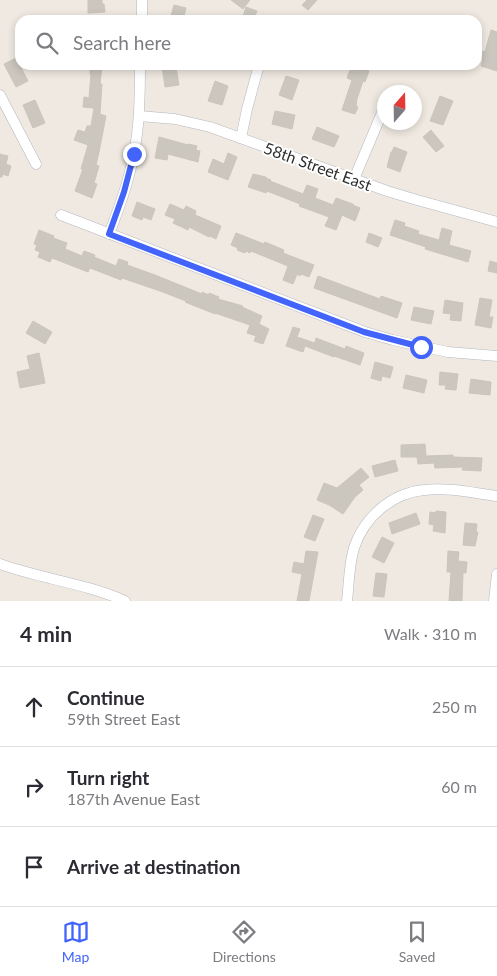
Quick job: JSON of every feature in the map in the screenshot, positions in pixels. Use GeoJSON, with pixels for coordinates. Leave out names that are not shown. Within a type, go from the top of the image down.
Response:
{"type":"FeatureCollection","features":[{"type":"Feature","properties":{"kind":"street"},"geometry":{"type":"LineString","coordinates":[[142,0],[142,15]]}},
{"type":"Feature","properties":{"kind":"street"},"geometry":{"type":"LineString","coordinates":[[109,234],[130,173],[134,154],[139,116],[140,70]]}},
{"type":"Feature","properties":{"kind":"street"},"geometry":{"type":"LineString","coordinates":[[241,138],[258,70]]}},
{"type":"Feature","properties":{"kind":"street"},"geometry":{"type":"LineString","coordinates":[[0,95],[36,164]]}},
{"type":"Feature","properties":{"kind":"street","name":"58th Street East"},"geometry":{"type":"LineString","coordinates":[[139,116],[175,119],[210,127],[354,180],[416,200],[497,222]]}},
{"type":"Feature","properties":{"kind":"street"},"geometry":{"type":"LineString","coordinates":[[354,180],[377,125]]}},
{"type":"Feature","properties":{"kind":"street"},"geometry":{"type":"LineString","coordinates":[[61,215],[364,332],[448,352],[497,356]]}},
{"type":"Feature","properties":{"kind":"street"},"geometry":{"type":"LineString","coordinates":[[347,601],[351,562],[359,535],[366,523],[381,508],[406,494],[426,490],[497,496]]}},
{"type":"Feature","properties":{"kind":"street"},"geometry":{"type":"LineString","coordinates":[[0,564],[89,587],[125,601]]}},
{"type":"Feature","properties":{"kind":"street"},"geometry":{"type":"LineString","coordinates":[[494,601],[497,574]]}},
{"type":"Feature","properties":{"kind":"building"},"geometry":{"type":"Polygon","coordinates":[[[88,0],[102,0],[105,12],[88,13],[88,0]]]}},
{"type":"Feature","properties":{"kind":"building"},"geometry":{"type":"Polygon","coordinates":[[[231,0],[250,0],[243,9],[231,0]]]}},
{"type":"Feature","properties":{"kind":"building"},"geometry":{"type":"Polygon","coordinates":[[[307,0],[317,0],[308,10],[302,5],[307,0]]]}},
{"type":"Feature","properties":{"kind":"building"},"geometry":{"type":"Polygon","coordinates":[[[174,5],[186,8],[184,15],[171,15],[174,5]]]}},
{"type":"Feature","properties":{"kind":"building"},"geometry":{"type":"Polygon","coordinates":[[[246,7],[257,11],[255,15],[244,15],[246,7]]]}},
{"type":"Feature","properties":{"kind":"building"},"geometry":{"type":"Polygon","coordinates":[[[491,30],[497,32],[497,71],[482,66],[482,51],[485,52],[491,30]]]}},
{"type":"Feature","properties":{"kind":"building"},"geometry":{"type":"Polygon","coordinates":[[[15,58],[15,70],[22,70],[28,81],[16,87],[4,64],[15,58]]]}},
{"type":"Feature","properties":{"kind":"building"},"geometry":{"type":"Polygon","coordinates":[[[90,70],[101,70],[100,114],[106,116],[96,165],[99,166],[94,183],[97,184],[92,198],[75,191],[83,169],[81,169],[88,145],[74,140],[78,130],[85,132],[87,126],[91,126],[94,108],[83,107],[84,97],[89,98],[90,70]]]}},
{"type":"Feature","properties":{"kind":"building"},"geometry":{"type":"Polygon","coordinates":[[[163,70],[176,70],[179,85],[165,87],[163,70]]]}},
{"type":"Feature","properties":{"kind":"building"},"geometry":{"type":"Polygon","coordinates":[[[350,70],[369,71],[365,82],[363,81],[357,99],[356,106],[358,107],[355,114],[342,110],[352,80],[347,78],[350,70]]]}},
{"type":"Feature","properties":{"kind":"building"},"geometry":{"type":"Polygon","coordinates":[[[286,76],[299,80],[292,100],[279,95],[286,76]]]}},
{"type":"Feature","properties":{"kind":"building"},"geometry":{"type":"Polygon","coordinates":[[[215,81],[228,86],[222,105],[208,101],[215,81]]]}},
{"type":"Feature","properties":{"kind":"building"},"geometry":{"type":"Polygon","coordinates":[[[440,96],[453,101],[443,125],[430,121],[440,96]]]}},
{"type":"Feature","properties":{"kind":"building"},"geometry":{"type":"Polygon","coordinates":[[[35,100],[45,123],[33,128],[23,105],[35,100]]]}},
{"type":"Feature","properties":{"kind":"building"},"geometry":{"type":"Polygon","coordinates":[[[275,111],[295,115],[292,129],[272,124],[275,111]]]}},
{"type":"Feature","properties":{"kind":"building"},"geometry":{"type":"Polygon","coordinates":[[[317,127],[339,136],[334,147],[312,139],[317,127]]]}},
{"type":"Feature","properties":{"kind":"building"},"geometry":{"type":"Polygon","coordinates":[[[431,130],[444,146],[436,152],[423,137],[431,130]]]}},
{"type":"Feature","properties":{"kind":"building"},"geometry":{"type":"Polygon","coordinates":[[[159,137],[197,146],[196,150],[200,151],[198,162],[168,154],[167,160],[155,158],[159,137]]]}},
{"type":"Feature","properties":{"kind":"building"},"geometry":{"type":"Polygon","coordinates":[[[394,147],[407,152],[400,172],[387,167],[394,147]]]}},
{"type":"Feature","properties":{"kind":"building"},"geometry":{"type":"Polygon","coordinates":[[[228,153],[237,157],[228,180],[208,172],[213,159],[224,164],[228,153]]]}},
{"type":"Feature","properties":{"kind":"building"},"geometry":{"type":"Polygon","coordinates":[[[0,154],[8,156],[6,164],[11,166],[8,176],[3,174],[0,177],[0,154]]]}},
{"type":"Feature","properties":{"kind":"building"},"geometry":{"type":"Polygon","coordinates":[[[253,174],[266,177],[270,181],[303,194],[307,185],[318,189],[315,198],[333,205],[336,198],[353,204],[360,208],[355,221],[342,215],[336,230],[325,226],[329,217],[267,191],[266,193],[248,187],[253,174]]]}},
{"type":"Feature","properties":{"kind":"building"},"geometry":{"type":"Polygon","coordinates":[[[137,202],[155,209],[151,220],[143,217],[142,220],[132,216],[137,202]]]}},
{"type":"Feature","properties":{"kind":"building"},"geometry":{"type":"Polygon","coordinates":[[[170,204],[184,210],[186,206],[196,211],[195,215],[221,226],[216,239],[189,227],[188,230],[173,223],[175,219],[165,215],[170,204]]]}},
{"type":"Feature","properties":{"kind":"building"},"geometry":{"type":"Polygon","coordinates":[[[395,220],[405,223],[404,226],[419,231],[418,234],[439,240],[442,228],[452,231],[449,245],[471,251],[468,262],[425,249],[426,247],[390,235],[395,220]]]}},
{"type":"Feature","properties":{"kind":"building"},"geometry":{"type":"Polygon","coordinates":[[[39,230],[67,243],[65,249],[82,256],[84,251],[116,266],[119,259],[128,262],[127,265],[202,294],[202,292],[209,295],[209,293],[219,297],[218,299],[243,306],[262,316],[259,324],[269,329],[263,344],[254,341],[256,336],[247,333],[250,325],[215,314],[186,301],[122,278],[121,280],[90,268],[88,272],[52,258],[50,262],[38,257],[40,252],[35,250],[37,245],[34,244],[39,230]]]}},
{"type":"Feature","properties":{"kind":"building"},"geometry":{"type":"Polygon","coordinates":[[[236,233],[264,244],[265,242],[284,250],[283,253],[314,265],[309,277],[297,274],[293,284],[283,280],[288,266],[251,251],[250,253],[246,251],[245,253],[237,250],[238,248],[231,245],[236,233]]]}},
{"type":"Feature","properties":{"kind":"building"},"geometry":{"type":"Polygon","coordinates":[[[369,233],[382,238],[378,247],[366,242],[369,233]]]}},
{"type":"Feature","properties":{"kind":"building"},"geometry":{"type":"Polygon","coordinates":[[[490,261],[497,263],[497,273],[488,271],[490,261]]]}},
{"type":"Feature","properties":{"kind":"building"},"geometry":{"type":"Polygon","coordinates":[[[318,276],[380,299],[381,296],[402,303],[397,318],[314,288],[318,276]]]}},
{"type":"Feature","properties":{"kind":"building"},"geometry":{"type":"Polygon","coordinates":[[[480,298],[492,300],[489,317],[493,317],[491,328],[475,325],[480,298]]]}},
{"type":"Feature","properties":{"kind":"building"},"geometry":{"type":"Polygon","coordinates":[[[445,300],[463,303],[461,321],[450,320],[451,314],[443,313],[445,300]]]}},
{"type":"Feature","properties":{"kind":"building"},"geometry":{"type":"Polygon","coordinates":[[[414,307],[434,311],[431,324],[411,320],[414,307]]]}},
{"type":"Feature","properties":{"kind":"building"},"geometry":{"type":"Polygon","coordinates":[[[33,321],[52,332],[45,344],[26,333],[33,321]]]}},
{"type":"Feature","properties":{"kind":"building"},"geometry":{"type":"Polygon","coordinates":[[[293,327],[300,329],[297,337],[315,343],[316,338],[345,349],[346,346],[364,353],[360,365],[305,346],[303,352],[286,346],[293,327]]]}},
{"type":"Feature","properties":{"kind":"building"},"geometry":{"type":"Polygon","coordinates":[[[39,353],[45,383],[20,388],[17,372],[30,369],[27,356],[39,353]]]}},
{"type":"Feature","properties":{"kind":"building"},"geometry":{"type":"Polygon","coordinates":[[[375,362],[393,367],[390,378],[382,376],[381,381],[371,378],[375,362]]]}},
{"type":"Feature","properties":{"kind":"building"},"geometry":{"type":"Polygon","coordinates":[[[440,372],[458,374],[456,390],[445,389],[446,385],[439,385],[440,372]]]}},
{"type":"Feature","properties":{"kind":"building"},"geometry":{"type":"Polygon","coordinates":[[[406,375],[427,380],[424,393],[403,388],[406,375]]]}},
{"type":"Feature","properties":{"kind":"building"},"geometry":{"type":"Polygon","coordinates":[[[471,379],[491,382],[490,395],[469,393],[471,379]]]}},
{"type":"Feature","properties":{"kind":"building"},"geometry":{"type":"Polygon","coordinates":[[[425,444],[426,456],[453,455],[453,457],[482,458],[481,471],[462,470],[463,467],[435,468],[434,463],[418,464],[417,457],[401,457],[401,445],[425,444]]]}},
{"type":"Feature","properties":{"kind":"building"},"geometry":{"type":"Polygon","coordinates":[[[395,460],[398,471],[375,477],[372,466],[395,460]]]}},
{"type":"Feature","properties":{"kind":"building"},"geometry":{"type":"Polygon","coordinates":[[[361,468],[369,477],[359,485],[363,490],[355,497],[343,514],[317,500],[324,483],[337,488],[361,468]]]}},
{"type":"Feature","properties":{"kind":"building"},"geometry":{"type":"Polygon","coordinates":[[[436,511],[446,512],[445,533],[433,531],[434,525],[429,524],[430,512],[436,513],[436,511]]]}},
{"type":"Feature","properties":{"kind":"building"},"geometry":{"type":"Polygon","coordinates":[[[416,513],[420,524],[392,534],[389,523],[416,513]]]}},
{"type":"Feature","properties":{"kind":"building"},"geometry":{"type":"Polygon","coordinates":[[[313,515],[324,519],[315,541],[304,537],[313,515]]]}},
{"type":"Feature","properties":{"kind":"building"},"geometry":{"type":"Polygon","coordinates":[[[465,523],[477,524],[476,532],[478,532],[475,546],[463,545],[465,523]]]}},
{"type":"Feature","properties":{"kind":"building"},"geometry":{"type":"Polygon","coordinates":[[[382,537],[394,543],[384,563],[372,557],[382,537]]]}},
{"type":"Feature","properties":{"kind":"building"},"geometry":{"type":"Polygon","coordinates":[[[306,551],[318,552],[309,601],[297,601],[302,574],[292,572],[294,562],[304,564],[306,551]]]}},
{"type":"Feature","properties":{"kind":"building"},"geometry":{"type":"Polygon","coordinates":[[[448,551],[459,552],[458,561],[467,562],[466,573],[463,573],[462,601],[449,601],[451,572],[447,572],[448,551]]]}},
{"type":"Feature","properties":{"kind":"building"},"geometry":{"type":"Polygon","coordinates":[[[376,573],[387,574],[384,597],[373,596],[376,573]]]}},
{"type":"Feature","properties":{"kind":"route"},"geometry":{"type":"LineString","coordinates":[[134,154],[130,173],[109,234],[364,332],[421,347]]}}]}
